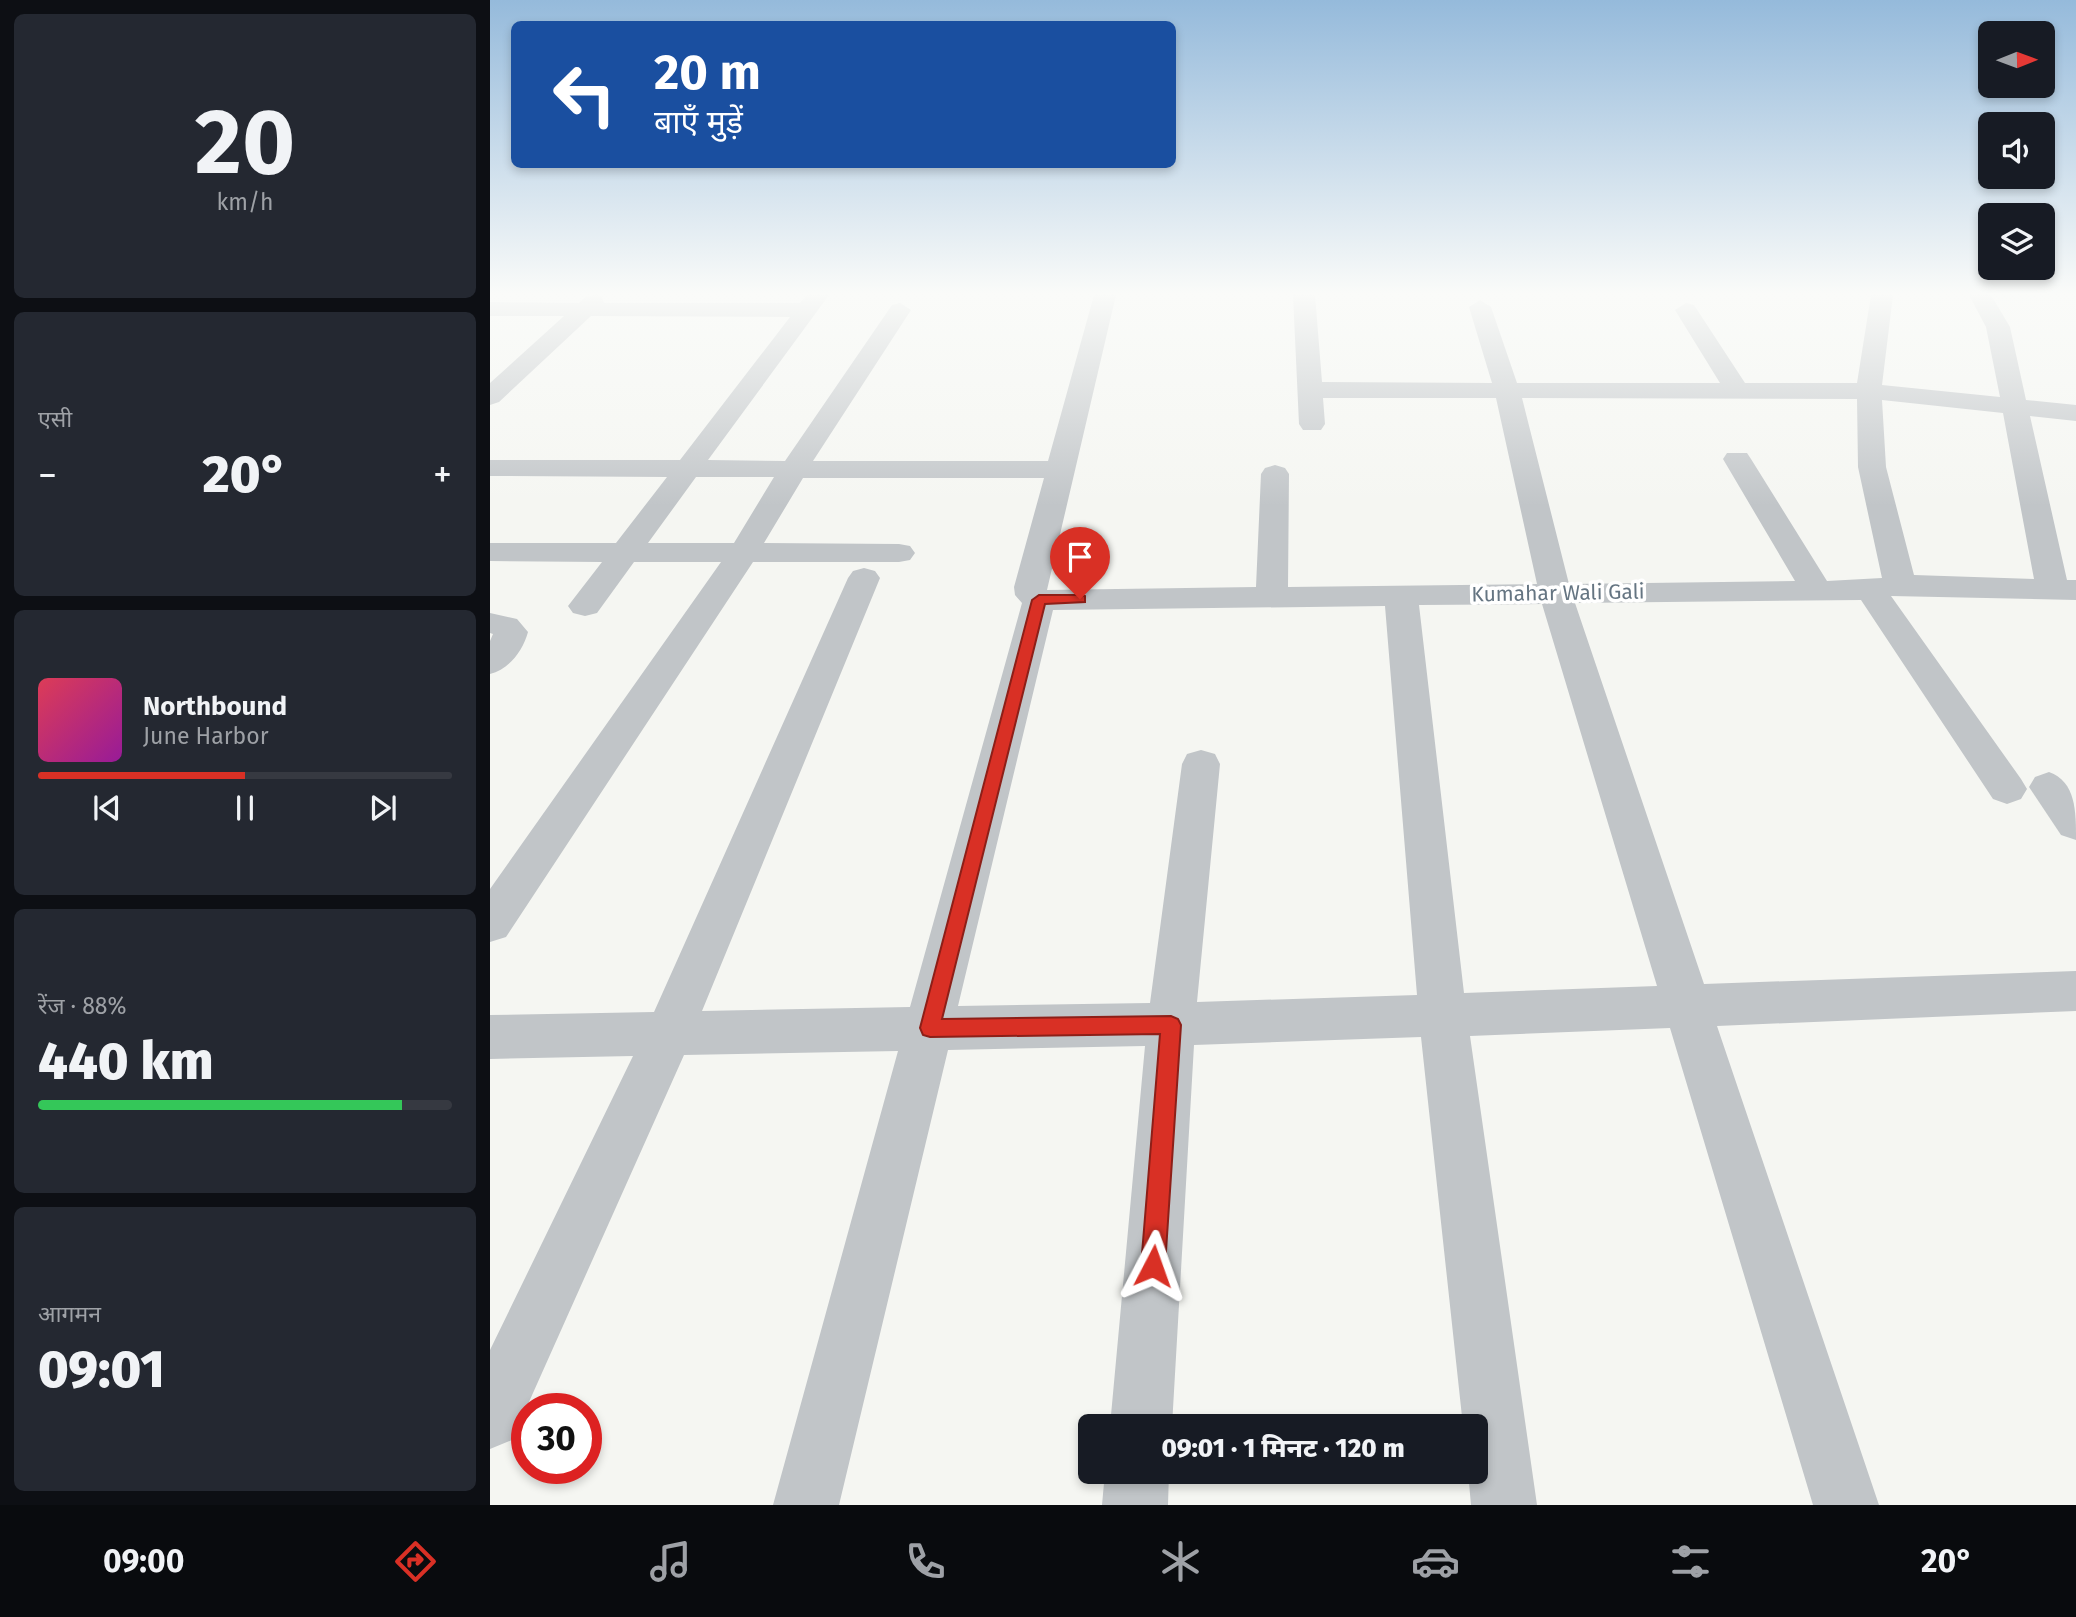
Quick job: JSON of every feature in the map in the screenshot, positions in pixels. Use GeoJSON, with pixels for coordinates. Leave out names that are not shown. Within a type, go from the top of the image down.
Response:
{"type":"FeatureCollection","features":[{"type":"Feature","properties":{"kind":"street"},"geometry":{"type":"LineString","coordinates":[[490,397],[524,365]]}},
{"type":"Feature","properties":{"kind":"street"},"geometry":{"type":"LineString","coordinates":[[585,606],[765,365]]}},
{"type":"Feature","properties":{"kind":"street"},"geometry":{"type":"LineString","coordinates":[[490,923],[742,555],[794,468],[864,365]]}},
{"type":"Feature","properties":{"kind":"street"},"geometry":{"type":"LineString","coordinates":[[806,1505],[1039,600],[1031,595],[1030,587],[1086,365]]}},
{"type":"Feature","properties":{"kind":"street"},"geometry":{"type":"LineString","coordinates":[[1308,365],[1312,424]]}},
{"type":"Feature","properties":{"kind":"street"},"geometry":{"type":"LineString","coordinates":[[1499,365],[1555,592],[1846,1505]]}},
{"type":"Feature","properties":{"kind":"street"},"geometry":{"type":"LineString","coordinates":[[1721,365],[1737,391]]}},
{"type":"Feature","properties":{"kind":"street"},"geometry":{"type":"LineString","coordinates":[[1873,365],[1870,391],[1872,467],[1885,587],[2007,789]]}},
{"type":"Feature","properties":{"kind":"street"},"geometry":{"type":"LineString","coordinates":[[2005,365],[2064,589]]}},
{"type":"Feature","properties":{"kind":"street"},"geometry":{"type":"LineString","coordinates":[[1310,390],[1870,391],[2076,413]]}},
{"type":"Feature","properties":{"kind":"street"},"geometry":{"type":"LineString","coordinates":[[1737,459],[1816,590]]}},
{"type":"Feature","properties":{"kind":"street"},"geometry":{"type":"LineString","coordinates":[[490,468],[1058,470]]}},
{"type":"Feature","properties":{"kind":"street"},"geometry":{"type":"LineString","coordinates":[[1272,597],[1276,474]]}},
{"type":"Feature","properties":{"kind":"street"},"geometry":{"type":"LineString","coordinates":[[490,552],[742,555],[881,565],[669,1033],[490,1418]]}},
{"type":"Feature","properties":{"kind":"street","name":"Kumahar Wali Gali"},"geometry":{"type":"LineString","coordinates":[[1039,600],[1885,587],[2064,589]]}},
{"type":"Feature","properties":{"kind":"street"},"geometry":{"type":"LineString","coordinates":[[1401,595],[1443,1015],[1504,1505]]}},
{"type":"Feature","properties":{"kind":"street"},"geometry":{"type":"LineString","coordinates":[[490,623],[505,626],[511,632],[509,642],[490,663]]}},
{"type":"Feature","properties":{"kind":"street"},"geometry":{"type":"LineString","coordinates":[[1142,1414],[1171,1025],[1201,764]]}},
{"type":"Feature","properties":{"kind":"street"},"geometry":{"type":"LineString","coordinates":[[2049,787],[2076,824]]}},
{"type":"Feature","properties":{"kind":"street"},"geometry":{"type":"LineString","coordinates":[[490,1037],[1171,1025],[2076,991]]}},
{"type":"Feature","properties":{"kind":"street"},"geometry":{"type":"LineString","coordinates":[[1135,1505],[1136,1484]]}},
{"type":"Feature","properties":{"kind":"route"},"geometry":{"type":"LineString","coordinates":[[1080,599],[1039,600],[930,1028],[1171,1025],[1153,1266]]}}]}
